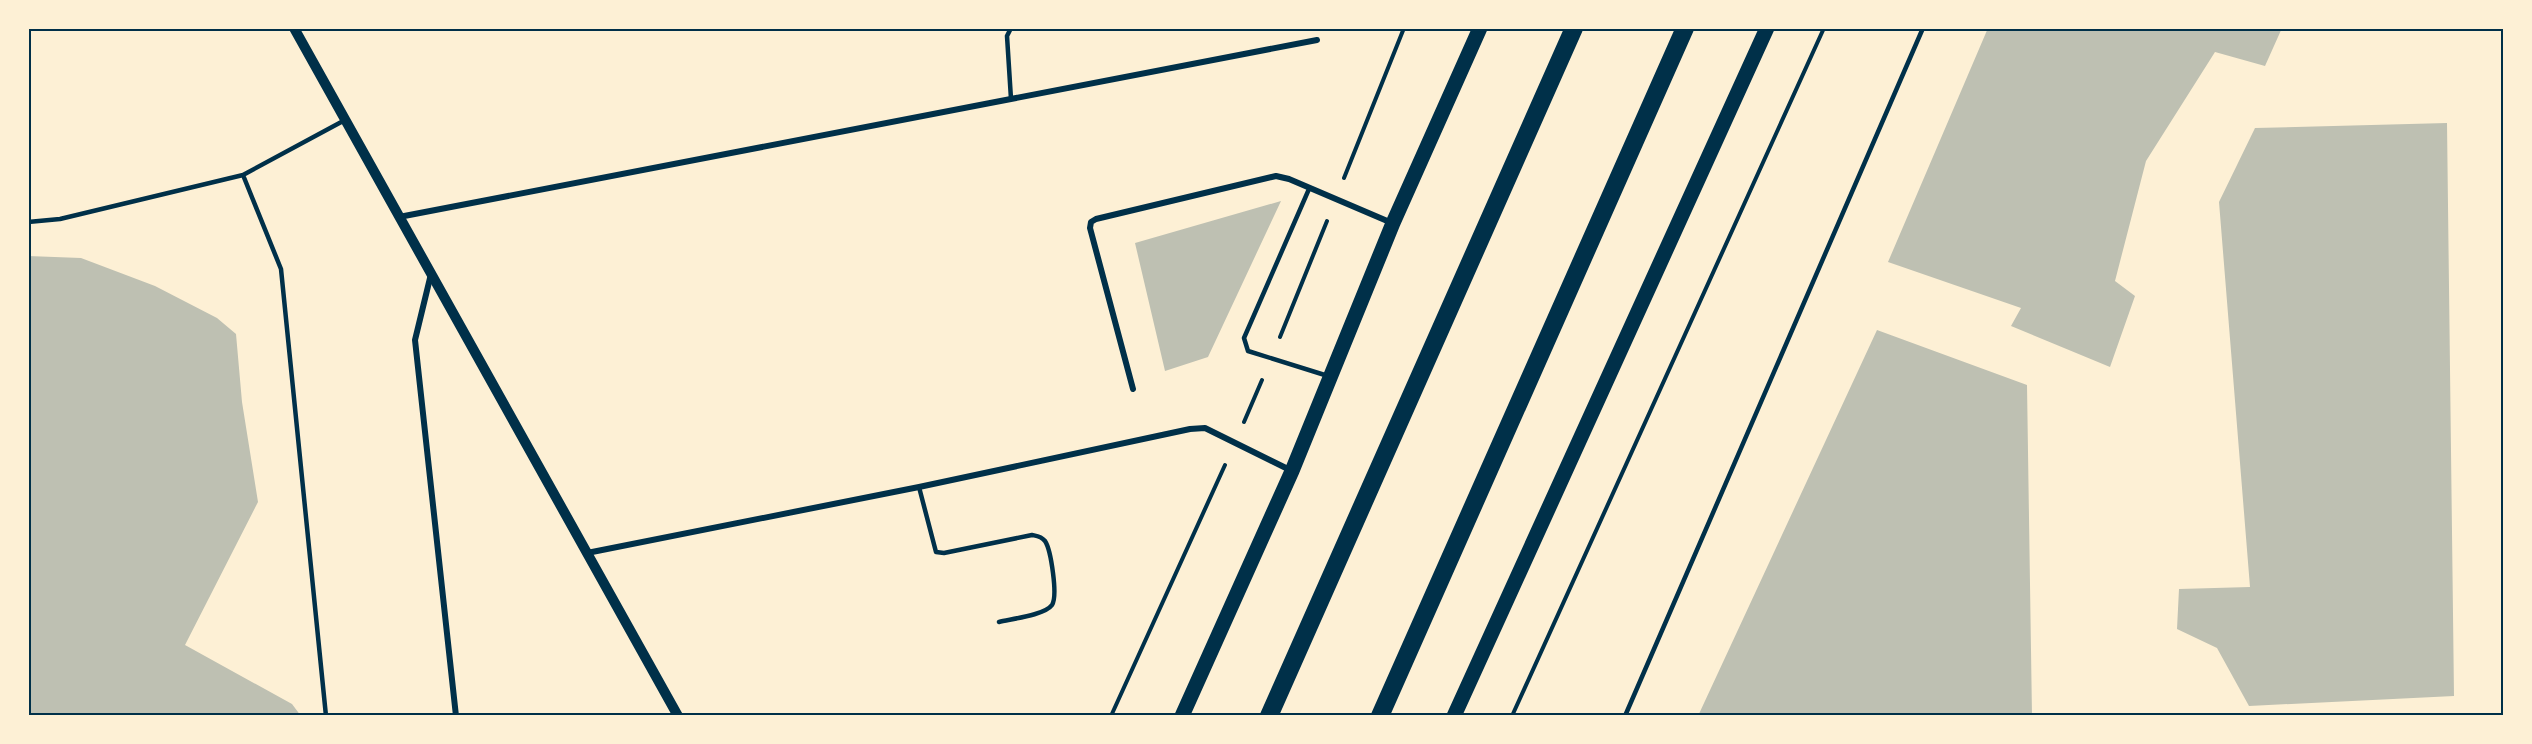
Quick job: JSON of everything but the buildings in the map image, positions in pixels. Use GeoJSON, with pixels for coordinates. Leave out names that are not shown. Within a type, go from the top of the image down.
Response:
{"type":"FeatureCollection","features":[{"type":"Feature","properties":{"kind":"highway"},"geometry":{"type":"LineString","coordinates":[[1269,716],[1574,28]]}},
{"type":"Feature","properties":{"kind":"highway"},"geometry":{"type":"LineString","coordinates":[[1380,716],[1685,28]]}},
{"type":"Feature","properties":{"kind":"main road"},"geometry":{"type":"LineString","coordinates":[[1182,716],[1292,471],[1393,223],[1480,28]]}},
{"type":"Feature","properties":{"kind":"main road"},"geometry":{"type":"LineString","coordinates":[[1454,716],[1767,28]]}},
{"type":"Feature","properties":{"kind":"street"},"geometry":{"type":"LineString","coordinates":[[294,28],[678,716]]}},
{"type":"Feature","properties":{"kind":"street"},"geometry":{"type":"LineString","coordinates":[[399,217],[1317,40]]}},
{"type":"Feature","properties":{"kind":"street"},"geometry":{"type":"LineString","coordinates":[[1133,389],[1089,228],[1091,222],[1276,176],[1289,179],[1393,223]]}},
{"type":"Feature","properties":{"kind":"street"},"geometry":{"type":"LineString","coordinates":[[431,274],[415,340],[456,716]]}},
{"type":"Feature","properties":{"kind":"street"},"geometry":{"type":"LineString","coordinates":[[587,553],[919,487],[1190,429],[1205,428],[1292,471]]}},
{"type":"Feature","properties":{"kind":"lane"},"geometry":{"type":"LineString","coordinates":[[1011,28],[1007,36],[1011,99]]}},
{"type":"Feature","properties":{"kind":"lane"},"geometry":{"type":"LineString","coordinates":[[1625,716],[1923,28]]}},
{"type":"Feature","properties":{"kind":"lane"},"geometry":{"type":"LineString","coordinates":[[28,222],[60,219],[243,175],[345,120]]}},
{"type":"Feature","properties":{"kind":"lane"},"geometry":{"type":"LineString","coordinates":[[243,175],[281,269],[326,716]]}},
{"type":"Feature","properties":{"kind":"lane"},"geometry":{"type":"LineString","coordinates":[[1309,189],[1244,338],[1244,344],[1248,351],[1330,377]]}},
{"type":"Feature","properties":{"kind":"lane"},"geometry":{"type":"LineString","coordinates":[[919,487],[936,552],[944,553],[1032,535],[1041,537],[1046,542],[1054,576],[1052,606],[1044,611],[999,622]]}},
{"type":"Feature","properties":{"kind":"path"},"geometry":{"type":"LineString","coordinates":[[1512,716],[1824,28]]}}]}
